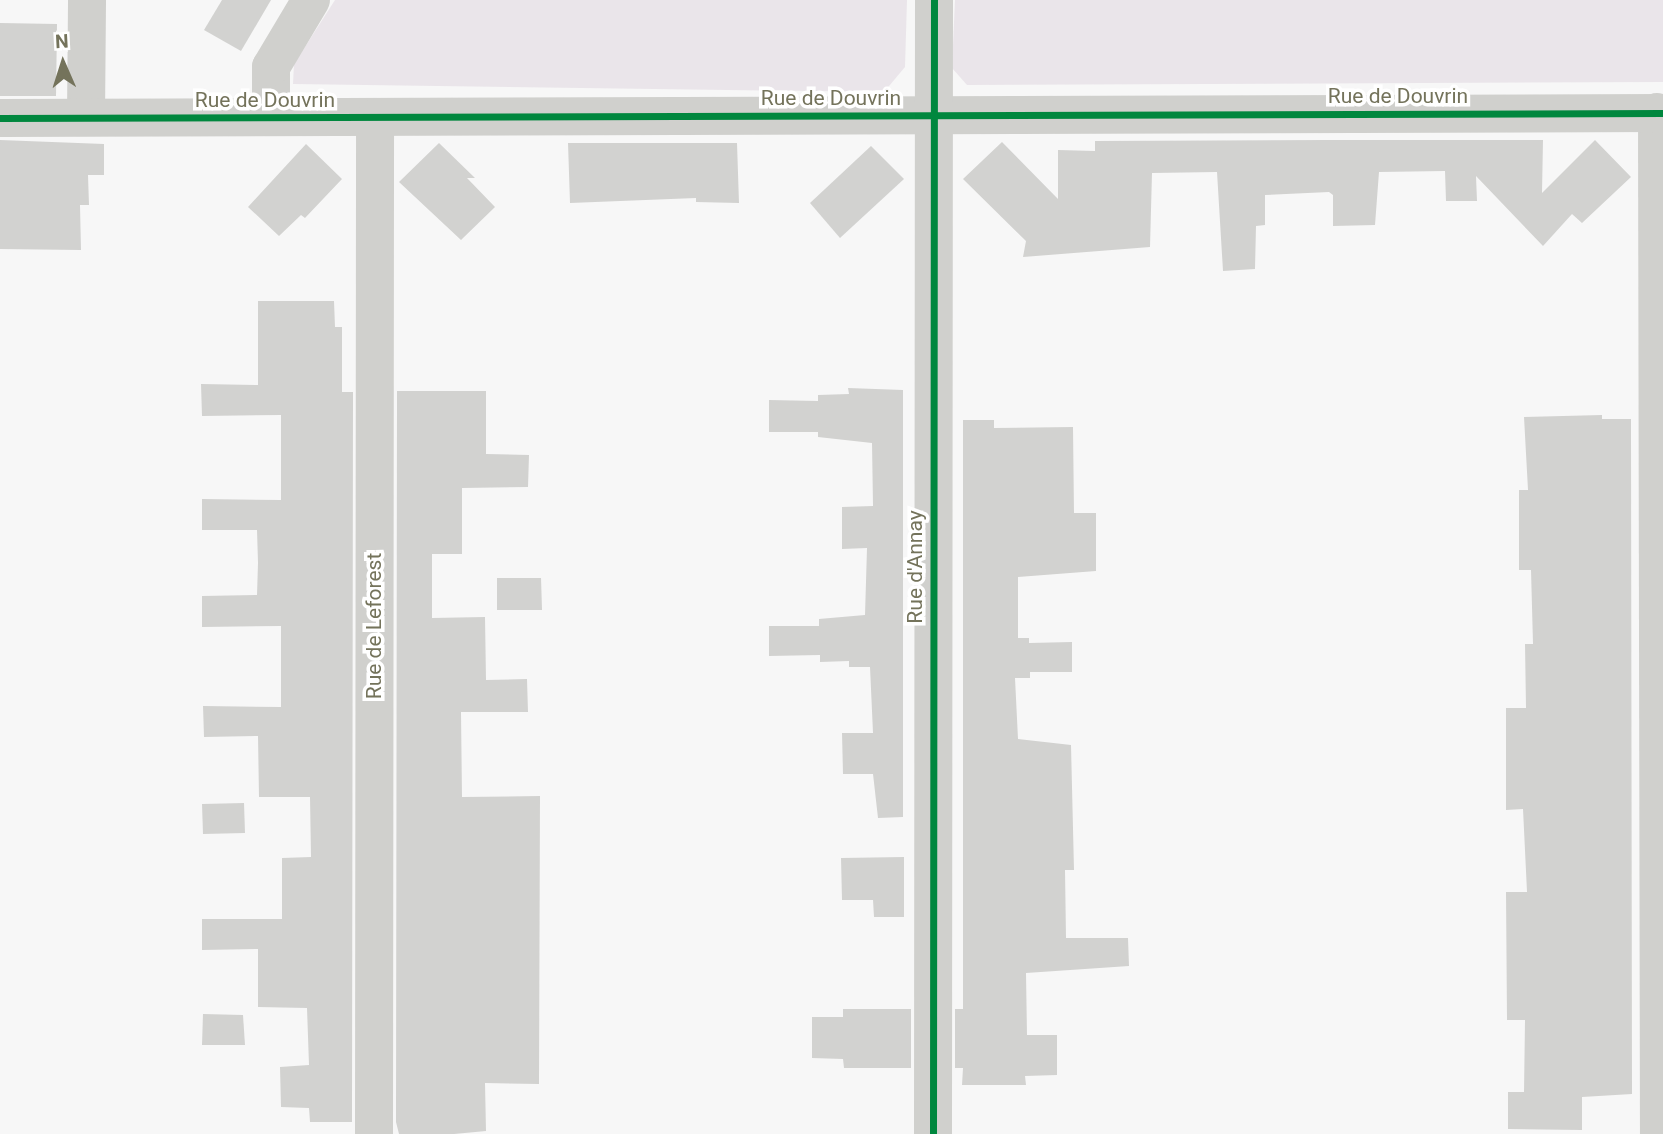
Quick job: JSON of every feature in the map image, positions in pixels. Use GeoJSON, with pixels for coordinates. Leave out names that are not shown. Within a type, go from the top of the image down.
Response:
{"type":"FeatureCollection","features":[{"type":"Feature","properties":{"kind":"street"},"geometry":{"type":"LineString","coordinates":[[86,117],[87,0]]}},
{"type":"Feature","properties":{"kind":"street"},"geometry":{"type":"LineString","coordinates":[[271,117],[271,67],[312,0]]}},
{"type":"Feature","properties":{"kind":"street","name":"Rue d'Annay"},"geometry":{"type":"LineString","coordinates":[[933,1134],[934,0]]}},
{"type":"Feature","properties":{"kind":"street"},"geometry":{"type":"LineString","coordinates":[[1659,1134],[1660,113]]}},
{"type":"Feature","properties":{"kind":"street","name":"Rue de Douvrin"},"geometry":{"type":"LineString","coordinates":[[0,118],[1660,113]]}},
{"type":"Feature","properties":{"kind":"street","name":"Rue de Leforest"},"geometry":{"type":"LineString","coordinates":[[374,1134],[375,118]]}},
{"type":"Feature","properties":{"kind":"shaded area"},"geometry":{"type":"Polygon","coordinates":[[[335,0],[907,0],[905,67],[884,92],[293,84],[294,64],[335,0]]]}},
{"type":"Feature","properties":{"kind":"shaded area"},"geometry":{"type":"Polygon","coordinates":[[[955,0],[1663,0],[1663,82],[967,85],[952,68],[955,0]]]}},
{"type":"Feature","properties":{"kind":"building"},"geometry":{"type":"Polygon","coordinates":[[[222,0],[271,0],[241,51],[204,30],[222,0]]]}},
{"type":"Feature","properties":{"kind":"building"},"geometry":{"type":"Polygon","coordinates":[[[0,23],[57,24],[56,96],[0,96],[0,23]]]}},
{"type":"Feature","properties":{"kind":"building"},"geometry":{"type":"Polygon","coordinates":[[[0,140],[104,144],[104,175],[88,175],[89,205],[80,205],[81,250],[0,249],[0,140]]]}},
{"type":"Feature","properties":{"kind":"building"},"geometry":{"type":"Polygon","coordinates":[[[1543,140],[1542,193],[1595,140],[1631,177],[1582,223],[1572,214],[1543,246],[1476,176],[1477,201],[1446,201],[1445,171],[1379,172],[1375,225],[1333,226],[1333,195],[1329,192],[1265,195],[1265,225],[1256,226],[1255,269],[1223,271],[1217,172],[1152,173],[1150,247],[1023,257],[1026,241],[963,179],[1002,142],[1058,199],[1058,150],[1095,151],[1095,141],[1543,140]]]}},
{"type":"Feature","properties":{"kind":"building"},"geometry":{"type":"Polygon","coordinates":[[[439,143],[475,178],[467,178],[495,207],[461,240],[399,182],[439,143]]]}},
{"type":"Feature","properties":{"kind":"building"},"geometry":{"type":"Polygon","coordinates":[[[568,143],[737,143],[739,203],[696,202],[696,198],[570,203],[568,143]]]}},
{"type":"Feature","properties":{"kind":"building"},"geometry":{"type":"Polygon","coordinates":[[[306,144],[342,179],[305,218],[301,215],[279,236],[248,207],[306,144]]]}},
{"type":"Feature","properties":{"kind":"building"},"geometry":{"type":"Polygon","coordinates":[[[871,146],[904,179],[840,238],[810,203],[871,146]]]}},
{"type":"Feature","properties":{"kind":"building"},"geometry":{"type":"Polygon","coordinates":[[[258,301],[334,301],[335,327],[342,327],[342,392],[353,392],[352,1122],[310,1122],[309,1108],[281,1107],[280,1067],[309,1065],[307,1008],[258,1007],[258,949],[202,950],[202,919],[282,919],[282,858],[311,857],[310,797],[259,797],[258,736],[204,737],[203,706],[281,707],[281,626],[202,627],[202,596],[257,595],[258,563],[257,530],[202,530],[202,499],[281,500],[281,415],[202,416],[201,384],[258,385],[258,301]]]}},
{"type":"Feature","properties":{"kind":"building"},"geometry":{"type":"Polygon","coordinates":[[[848,388],[903,390],[903,817],[878,818],[873,774],[843,774],[842,733],[873,733],[870,667],[849,667],[849,661],[820,662],[820,655],[769,656],[769,626],[819,626],[819,619],[865,615],[867,548],[842,549],[842,507],[873,506],[872,443],[818,437],[818,432],[769,432],[769,400],[818,401],[818,395],[849,394],[848,388]]]}},
{"type":"Feature","properties":{"kind":"building"},"geometry":{"type":"Polygon","coordinates":[[[397,391],[486,391],[486,454],[529,455],[528,487],[462,488],[462,554],[432,554],[432,618],[485,617],[486,680],[527,679],[528,712],[461,712],[462,797],[540,796],[539,1084],[485,1083],[486,1131],[399,1134],[396,1122],[397,391]]]}},
{"type":"Feature","properties":{"kind":"building"},"geometry":{"type":"Polygon","coordinates":[[[1602,415],[1602,419],[1631,419],[1632,1094],[1582,1097],[1582,1130],[1508,1129],[1508,1092],[1524,1092],[1525,1020],[1507,1020],[1506,892],[1527,892],[1523,809],[1506,810],[1506,708],[1526,708],[1525,644],[1533,644],[1531,570],[1519,570],[1519,490],[1528,490],[1524,417],[1602,415]]]}},
{"type":"Feature","properties":{"kind":"building"},"geometry":{"type":"Polygon","coordinates":[[[963,420],[994,420],[994,428],[1073,427],[1074,513],[1096,513],[1096,571],[1018,577],[1018,638],[1029,638],[1029,643],[1072,642],[1072,672],[1030,672],[1030,678],[1015,678],[1018,739],[1071,745],[1074,870],[1065,870],[1066,938],[1128,938],[1129,966],[1026,973],[1027,1035],[1057,1035],[1057,1075],[1025,1076],[1026,1085],[962,1085],[963,1068],[955,1068],[955,1009],[963,1009],[963,420]]]}},
{"type":"Feature","properties":{"kind":"building"},"geometry":{"type":"Polygon","coordinates":[[[497,578],[541,578],[542,610],[497,610],[497,578]]]}},
{"type":"Feature","properties":{"kind":"building"},"geometry":{"type":"Polygon","coordinates":[[[244,803],[245,833],[203,834],[202,804],[244,803]]]}},
{"type":"Feature","properties":{"kind":"building"},"geometry":{"type":"Polygon","coordinates":[[[904,857],[904,917],[874,917],[873,900],[842,900],[841,858],[904,857]]]}},
{"type":"Feature","properties":{"kind":"building"},"geometry":{"type":"Polygon","coordinates":[[[843,1009],[911,1009],[911,1068],[844,1068],[843,1059],[812,1058],[812,1017],[843,1017],[843,1009]]]}},
{"type":"Feature","properties":{"kind":"building"},"geometry":{"type":"Polygon","coordinates":[[[203,1014],[243,1015],[245,1045],[202,1045],[203,1014]]]}},
{"type":"Feature","properties":{"kind":"cycle path"},"geometry":{"type":"LineString","coordinates":[[933,1134],[934,0]]}},
{"type":"Feature","properties":{"kind":"cycle path"},"geometry":{"type":"LineString","coordinates":[[0,118],[1663,113]]}}]}
